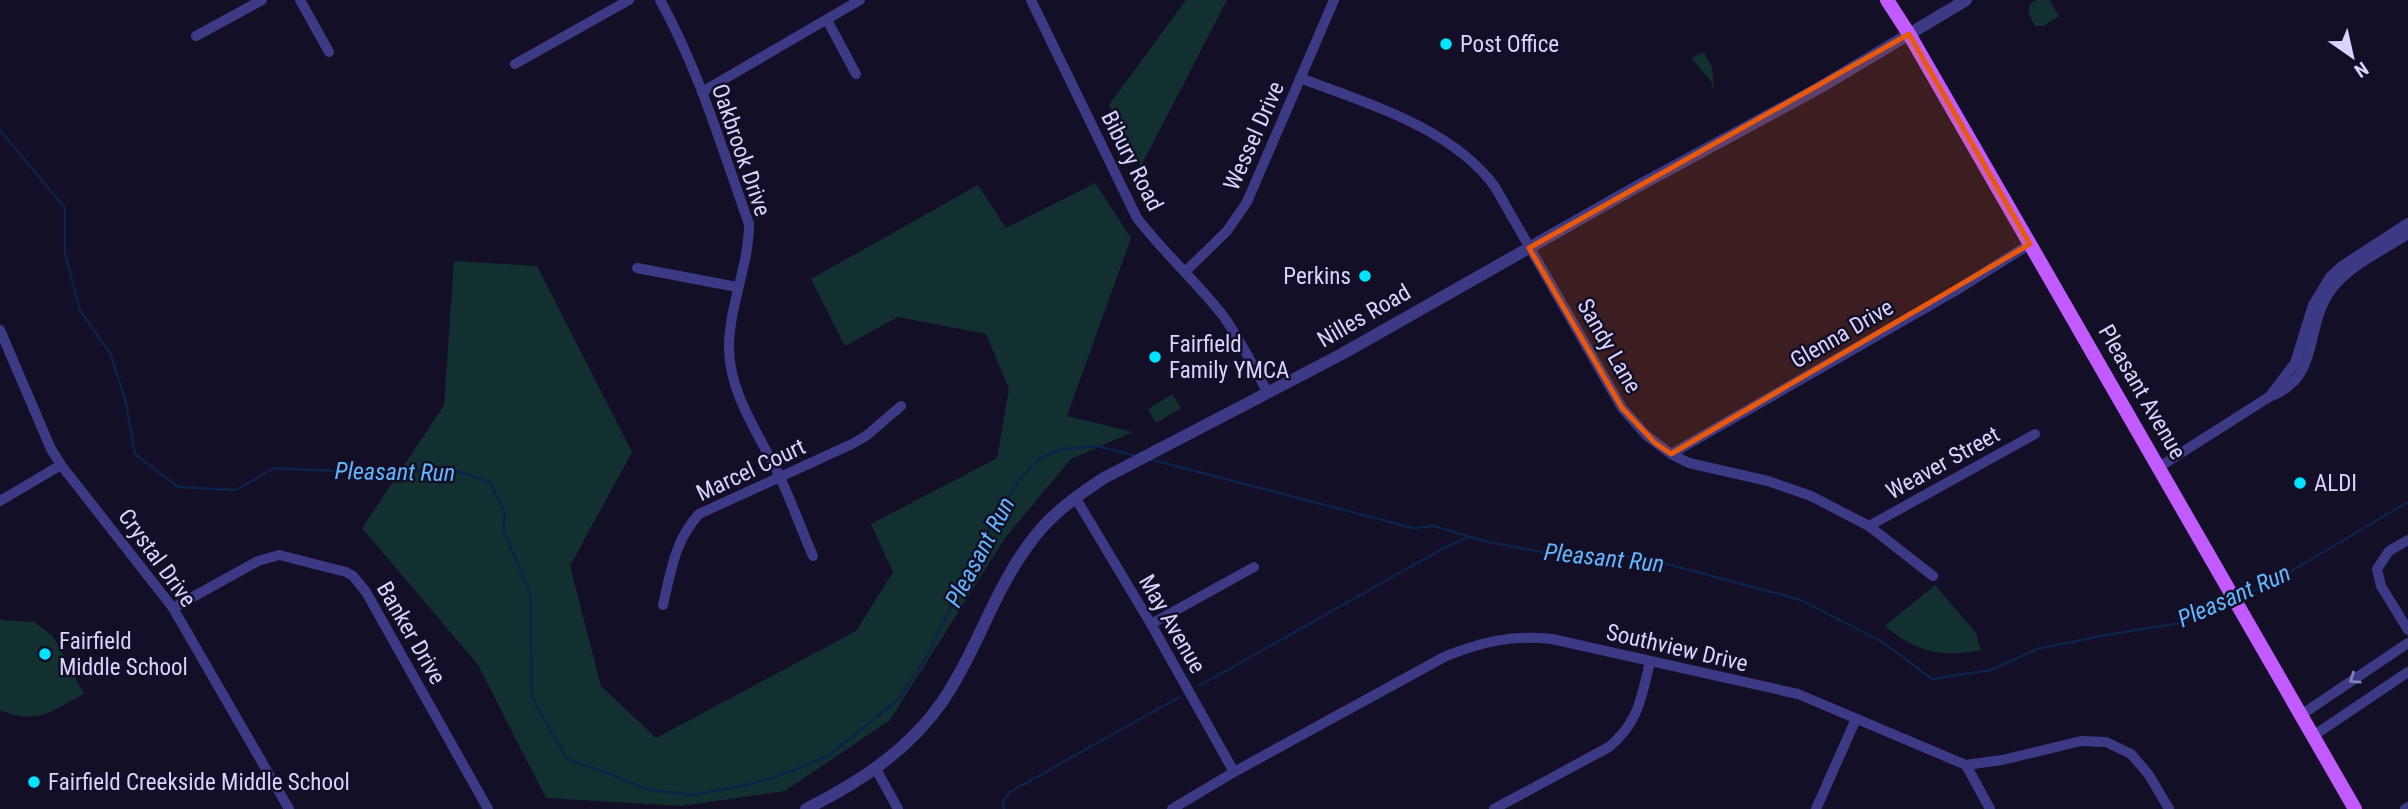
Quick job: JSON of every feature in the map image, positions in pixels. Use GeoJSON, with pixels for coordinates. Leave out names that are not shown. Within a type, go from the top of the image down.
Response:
{"type":"FeatureCollection","features":[{"type":"Feature","properties":{"kind":"main road","name":"Pleasant Avenue"},"geometry":{"type":"LineString","coordinates":[[1887,0],[2355,809]]}},
{"type":"Feature","properties":{"kind":"street"},"geometry":{"type":"LineString","coordinates":[[196,36],[262,0]]}},
{"type":"Feature","properties":{"kind":"street"},"geometry":{"type":"LineString","coordinates":[[300,0],[329,52]]}},
{"type":"Feature","properties":{"kind":"street"},"geometry":{"type":"LineString","coordinates":[[515,64],[629,0]]}},
{"type":"Feature","properties":{"kind":"street","name":"Oakbrook Drive"},"geometry":{"type":"LineString","coordinates":[[660,0],[676,28],[702,92],[749,224],[749,244],[737,287],[729,344],[734,383],[779,476],[813,556]]}},
{"type":"Feature","properties":{"kind":"street"},"geometry":{"type":"LineString","coordinates":[[702,92],[860,0]]}},
{"type":"Feature","properties":{"kind":"street","name":"Bibury Road"},"geometry":{"type":"LineString","coordinates":[[1031,0],[1137,218],[1224,318],[1268,393]]}},
{"type":"Feature","properties":{"kind":"street","name":"Wessel Drive"},"geometry":{"type":"LineString","coordinates":[[1185,272],[1227,231],[1243,210],[1334,0]]}},
{"type":"Feature","properties":{"kind":"street","name":"Nilles Road"},"geometry":{"type":"LineString","coordinates":[[806,809],[844,790],[876,769],[910,740],[942,702],[964,667],[1014,565],[1032,538],[1075,497],[1171,441],[1268,393],[1793,103],[1966,0]]}},
{"type":"Feature","properties":{"kind":"street"},"geometry":{"type":"LineString","coordinates":[[827,20],[856,75]]}},
{"type":"Feature","properties":{"kind":"street","name":"Sandy Lane"},"geometry":{"type":"LineString","coordinates":[[1300,78],[1421,127],[1461,150],[1488,178],[1622,408],[1646,435],[1671,454],[1689,463],[1768,481],[1811,496],[1869,526],[1933,576]]}},
{"type":"Feature","properties":{"kind":"street"},"geometry":{"type":"LineString","coordinates":[[2269,397],[2295,363],[2313,305],[2330,276],[2408,223]]}},
{"type":"Feature","properties":{"kind":"street"},"geometry":{"type":"LineString","coordinates":[[2159,467],[2269,397],[2284,392],[2301,373],[2323,303],[2333,288],[2350,272],[2408,234]]}},
{"type":"Feature","properties":{"kind":"street","name":"Glenna Drive"},"geometry":{"type":"LineString","coordinates":[[1671,454],[1955,291],[2030,244]]}},
{"type":"Feature","properties":{"kind":"street"},"geometry":{"type":"LineString","coordinates":[[638,268],[737,287]]}},
{"type":"Feature","properties":{"kind":"street","name":"Crystal Drive"},"geometry":{"type":"LineString","coordinates":[[0,330],[51,449],[173,608],[289,809]]}},
{"type":"Feature","properties":{"kind":"street","name":"Marcel Court"},"geometry":{"type":"LineString","coordinates":[[663,604],[675,551],[686,528],[699,514],[866,436],[901,405]]}},
{"type":"Feature","properties":{"kind":"street","name":"Weaver Street"},"geometry":{"type":"LineString","coordinates":[[1869,526],[2035,434]]}},
{"type":"Feature","properties":{"kind":"street"},"geometry":{"type":"LineString","coordinates":[[0,500],[61,465]]}},
{"type":"Feature","properties":{"kind":"street","name":"May Avenue"},"geometry":{"type":"LineString","coordinates":[[1075,497],[1151,624],[1234,772]]}},
{"type":"Feature","properties":{"kind":"street"},"geometry":{"type":"LineString","coordinates":[[2408,540],[2389,551],[2377,569],[2381,586],[2408,630]]}},
{"type":"Feature","properties":{"kind":"street","name":"Banker Drive"},"geometry":{"type":"LineString","coordinates":[[173,608],[258,561],[279,555],[353,576],[366,592],[488,809]]}},
{"type":"Feature","properties":{"kind":"street"},"geometry":{"type":"LineString","coordinates":[[1151,624],[1254,567]]}},
{"type":"Feature","properties":{"kind":"street","name":"Southview Drive"},"geometry":{"type":"LineString","coordinates":[[1172,809],[1446,656],[1480,643],[1509,637],[1552,639],[1798,694],[1965,765]]}},
{"type":"Feature","properties":{"kind":"street"},"geometry":{"type":"LineString","coordinates":[[2301,715],[2408,643]]}},
{"type":"Feature","properties":{"kind":"street"},"geometry":{"type":"LineString","coordinates":[[1494,809],[1609,747],[1624,734],[1637,715],[1650,662]]}},
{"type":"Feature","properties":{"kind":"street"},"geometry":{"type":"LineString","coordinates":[[2313,736],[2408,672]]}},
{"type":"Feature","properties":{"kind":"street"},"geometry":{"type":"LineString","coordinates":[[1815,809],[1856,719]]}},
{"type":"Feature","properties":{"kind":"street"},"geometry":{"type":"LineString","coordinates":[[1990,809],[1965,765],[2002,760],[2081,741],[2106,742],[2131,754],[2149,775],[2169,809]]}},
{"type":"Feature","properties":{"kind":"street"},"geometry":{"type":"LineString","coordinates":[[876,769],[898,809]]}},
{"type":"Feature","properties":{"kind":"highlighted area"},"geometry":{"type":"Polygon","coordinates":[[[1909,34],[2030,244],[1671,454],[1655,443],[1622,408],[1529,248],[1909,34]]]}},
{"type":"Feature","properties":{"kind":"green space"},"geometry":{"type":"Polygon","coordinates":[[[1186,0],[1227,0],[1141,166],[1109,105],[1186,0]]]}},
{"type":"Feature","properties":{"kind":"green space"},"geometry":{"type":"Polygon","coordinates":[[[2036,0],[2049,0],[2059,16],[2044,26],[2035,26],[2028,12],[2030,4],[2036,0]]]}},
{"type":"Feature","properties":{"kind":"green space"},"geometry":{"type":"Polygon","coordinates":[[[1704,52],[1712,67],[1714,90],[1711,81],[1691,58],[1704,52]]]}},
{"type":"Feature","properties":{"kind":"green space"},"geometry":{"type":"Polygon","coordinates":[[[1095,183],[1131,238],[1067,416],[1133,432],[1071,459],[1005,538],[890,720],[785,791],[682,806],[546,798],[478,665],[362,528],[444,405],[454,261],[537,266],[632,452],[570,566],[601,686],[656,738],[856,631],[893,572],[871,524],[997,458],[1009,389],[986,334],[898,317],[845,346],[811,279],[978,185],[1006,228],[1095,183]]]}},
{"type":"Feature","properties":{"kind":"green space"},"geometry":{"type":"Polygon","coordinates":[[[1172,394],[1181,408],[1156,423],[1148,409],[1172,394]]]}},
{"type":"Feature","properties":{"kind":"green space"},"geometry":{"type":"Polygon","coordinates":[[[1935,585],[1976,633],[1981,650],[1953,653],[1930,651],[1907,642],[1885,626],[1935,585]]]}},
{"type":"Feature","properties":{"kind":"green space"},"geometry":{"type":"Polygon","coordinates":[[[0,620],[34,622],[53,636],[84,694],[54,710],[35,716],[13,715],[0,710],[0,620]]]}},
{"type":"Feature","properties":{"kind":"waterway","name":"Pleasant Run"},"geometry":{"type":"LineString","coordinates":[[0,130],[65,208],[65,253],[80,310],[111,355],[126,403],[135,454],[178,487],[236,490],[274,468],[373,473],[451,469],[490,482],[505,513],[503,530],[530,593],[532,697],[566,758],[651,790],[693,795],[755,783],[828,756],[900,698],[926,658],[995,518],[1020,479],[1040,458],[1062,449],[1097,446],[1136,456]]}},
{"type":"Feature","properties":{"kind":"waterway","name":"Pleasant Run"},"geometry":{"type":"LineString","coordinates":[[1149,459],[1413,528],[1434,526],[1484,541],[1567,557],[1641,557],[1801,600],[1884,643],[1932,679],[1991,670],[2037,649],[2180,623],[2230,601]]}},
{"type":"Feature","properties":{"kind":"waterway","name":"Pleasant Run"},"geometry":{"type":"LineString","coordinates":[[2240,597],[2271,583],[2408,502]]}},
{"type":"Feature","properties":{"kind":"waterway"},"geometry":{"type":"LineString","coordinates":[[1199,686],[1442,549],[1468,537]]}},
{"type":"Feature","properties":{"kind":"waterway"},"geometry":{"type":"LineString","coordinates":[[1004,809],[1003,801],[1010,792],[1179,697]]}},
{"type":"Feature","properties":{"kind":"place","name":"Post Office"},"geometry":{"type":"Point","coordinates":[1446,44]}},
{"type":"Feature","properties":{"kind":"place","name":"Perkins"},"geometry":{"type":"Point","coordinates":[1365,276]}},
{"type":"Feature","properties":{"kind":"place","name":"Fairfield Family YMCA"},"geometry":{"type":"Point","coordinates":[1155,357]}},
{"type":"Feature","properties":{"kind":"place","name":"ALDI"},"geometry":{"type":"Point","coordinates":[2300,483]}},
{"type":"Feature","properties":{"kind":"place","name":"Fairfield Middle School"},"geometry":{"type":"Point","coordinates":[45,654]}},
{"type":"Feature","properties":{"kind":"place","name":"Fairfield Creekside Middle School"},"geometry":{"type":"Point","coordinates":[34,782]}}]}
